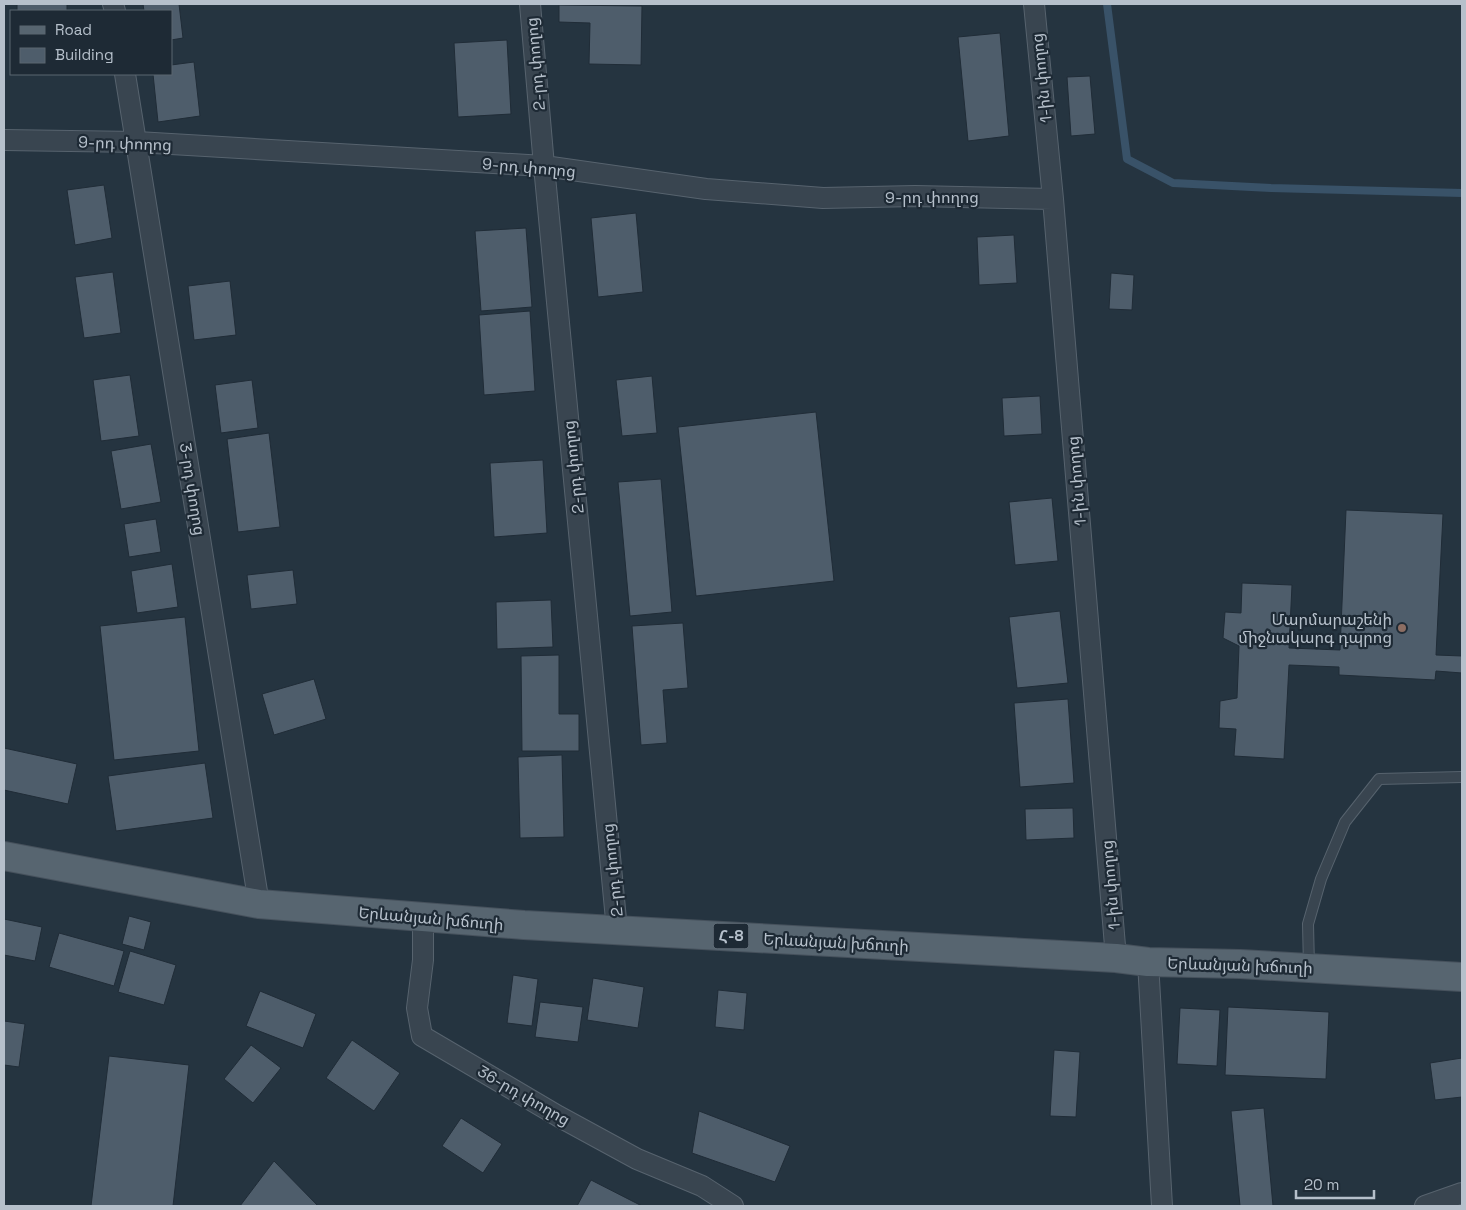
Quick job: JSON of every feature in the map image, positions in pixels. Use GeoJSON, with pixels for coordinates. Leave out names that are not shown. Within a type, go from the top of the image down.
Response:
{"type":"FeatureCollection","features":[{"type":"Feature","properties":{"kind":"main road","name":"Երևանյան խճուղի"},"geometry":{"type":"LineString","coordinates":[[4,856],[259,904],[524,925],[1116,958],[1148,962],[1309,968],[1462,977]]}},
{"type":"Feature","properties":{"kind":"street","name":"2-րդ փողոց"},"geometry":{"type":"LineString","coordinates":[[530,4],[618,930]]}},
{"type":"Feature","properties":{"kind":"street","name":"1-ին փողոց"},"geometry":{"type":"LineString","coordinates":[[1034,4],[1053,199],[1116,958]]}},
{"type":"Feature","properties":{"kind":"street","name":"3-րդ փողոց"},"geometry":{"type":"LineString","coordinates":[[125,75],[259,904]]}},
{"type":"Feature","properties":{"kind":"street","name":"9-րդ փողոց"},"geometry":{"type":"LineString","coordinates":[[4,140],[137,142],[544,166],[706,189],[823,198],[915,196],[1053,199]]}},
{"type":"Feature","properties":{"kind":"street","name":"36-րդ փողոց"},"geometry":{"type":"LineString","coordinates":[[423,917],[423,960],[418,1008],[422,1036],[628,1154],[702,1186],[734,1206]]}},
{"type":"Feature","properties":{"kind":"street"},"geometry":{"type":"LineString","coordinates":[[1148,962],[1162,1206]]}},
{"type":"Feature","properties":{"kind":"street"},"geometry":{"type":"LineString","coordinates":[[1425,1206],[1462,1193]]}},
{"type":"Feature","properties":{"kind":"lane"},"geometry":{"type":"LineString","coordinates":[[1309,968],[1308,924],[1321,879],[1345,822],[1379,779],[1462,778]]}},
{"type":"Feature","properties":{"kind":"building"},"geometry":{"type":"Polygon","coordinates":[[[17,4],[67,4],[67,10],[17,10],[17,4]]]}},
{"type":"Feature","properties":{"kind":"building"},"geometry":{"type":"Polygon","coordinates":[[[143,4],[179,4],[183,38],[172,40],[172,10],[144,10],[143,4]]]}},
{"type":"Feature","properties":{"kind":"building"},"geometry":{"type":"Polygon","coordinates":[[[559,5],[642,6],[641,65],[589,64],[590,23],[559,22],[559,5]]]}},
{"type":"Feature","properties":{"kind":"building"},"geometry":{"type":"Polygon","coordinates":[[[1000,33],[1009,136],[968,141],[958,37],[1000,33]]]}},
{"type":"Feature","properties":{"kind":"building"},"geometry":{"type":"Polygon","coordinates":[[[507,40],[511,114],[458,117],[454,43],[507,40]]]}},
{"type":"Feature","properties":{"kind":"building"},"geometry":{"type":"Polygon","coordinates":[[[194,62],[200,116],[158,122],[153,75],[172,75],[172,65],[194,62]]]}},
{"type":"Feature","properties":{"kind":"building"},"geometry":{"type":"Polygon","coordinates":[[[1090,76],[1095,134],[1071,136],[1067,77],[1090,76]]]}},
{"type":"Feature","properties":{"kind":"building"},"geometry":{"type":"Polygon","coordinates":[[[104,185],[112,238],[75,245],[67,190],[104,185]]]}},
{"type":"Feature","properties":{"kind":"building"},"geometry":{"type":"Polygon","coordinates":[[[636,213],[643,292],[598,297],[591,218],[636,213]]]}},
{"type":"Feature","properties":{"kind":"building"},"geometry":{"type":"Polygon","coordinates":[[[526,228],[532,307],[481,311],[475,231],[526,228]]]}},
{"type":"Feature","properties":{"kind":"building"},"geometry":{"type":"Polygon","coordinates":[[[1014,235],[1017,283],[979,285],[977,237],[1014,235]]]}},
{"type":"Feature","properties":{"kind":"building"},"geometry":{"type":"Polygon","coordinates":[[[113,272],[121,333],[84,338],[75,277],[113,272]]]}},
{"type":"Feature","properties":{"kind":"building"},"geometry":{"type":"Polygon","coordinates":[[[1111,273],[1134,275],[1132,310],[1109,309],[1111,273]]]}},
{"type":"Feature","properties":{"kind":"building"},"geometry":{"type":"Polygon","coordinates":[[[230,281],[236,335],[194,340],[188,286],[230,281]]]}},
{"type":"Feature","properties":{"kind":"building"},"geometry":{"type":"Polygon","coordinates":[[[530,311],[535,391],[484,395],[479,315],[530,311]]]}},
{"type":"Feature","properties":{"kind":"building"},"geometry":{"type":"Polygon","coordinates":[[[130,375],[139,436],[101,441],[93,380],[130,375]]]}},
{"type":"Feature","properties":{"kind":"building"},"geometry":{"type":"Polygon","coordinates":[[[652,376],[657,433],[622,436],[616,380],[652,376]]]}},
{"type":"Feature","properties":{"kind":"building"},"geometry":{"type":"Polygon","coordinates":[[[252,380],[258,428],[221,433],[215,385],[252,380]]]}},
{"type":"Feature","properties":{"kind":"building"},"geometry":{"type":"Polygon","coordinates":[[[1040,396],[1042,434],[1004,436],[1002,398],[1040,396]]]}},
{"type":"Feature","properties":{"kind":"building"},"geometry":{"type":"Polygon","coordinates":[[[816,412],[834,581],[696,596],[678,427],[816,412]]]}},
{"type":"Feature","properties":{"kind":"building"},"geometry":{"type":"Polygon","coordinates":[[[269,433],[280,527],[238,532],[227,439],[269,433]]]}},
{"type":"Feature","properties":{"kind":"building"},"geometry":{"type":"Polygon","coordinates":[[[151,444],[161,502],[121,509],[111,451],[151,444]]]}},
{"type":"Feature","properties":{"kind":"building"},"geometry":{"type":"Polygon","coordinates":[[[543,460],[547,533],[494,537],[490,463],[543,460]]]}},
{"type":"Feature","properties":{"kind":"building"},"geometry":{"type":"Polygon","coordinates":[[[661,479],[672,612],[630,616],[618,482],[661,479]]]}},
{"type":"Feature","properties":{"kind":"building"},"geometry":{"type":"Polygon","coordinates":[[[1052,498],[1058,561],[1015,565],[1009,502],[1052,498]]]}},
{"type":"Feature","properties":{"kind":"building"},"geometry":{"type":"Polygon","coordinates":[[[1346,510],[1443,514],[1436,655],[1462,656],[1462,673],[1436,671],[1435,680],[1339,675],[1339,667],[1289,665],[1284,759],[1234,756],[1236,729],[1219,728],[1220,701],[1237,698],[1239,646],[1223,638],[1225,612],[1241,613],[1242,583],[1292,585],[1289,648],[1340,650],[1346,510]]]}},
{"type":"Feature","properties":{"kind":"building"},"geometry":{"type":"Polygon","coordinates":[[[156,519],[161,552],[129,557],[124,524],[156,519]]]}},
{"type":"Feature","properties":{"kind":"building"},"geometry":{"type":"Polygon","coordinates":[[[172,564],[178,607],[137,613],[131,571],[172,564]]]}},
{"type":"Feature","properties":{"kind":"building"},"geometry":{"type":"Polygon","coordinates":[[[293,570],[297,604],[251,609],[247,575],[293,570]]]}},
{"type":"Feature","properties":{"kind":"building"},"geometry":{"type":"Polygon","coordinates":[[[551,600],[553,647],[497,649],[496,602],[551,600]]]}},
{"type":"Feature","properties":{"kind":"building"},"geometry":{"type":"Polygon","coordinates":[[[1060,611],[1068,683],[1017,688],[1009,617],[1060,611]]]}},
{"type":"Feature","properties":{"kind":"building"},"geometry":{"type":"Polygon","coordinates":[[[185,617],[199,751],[114,760],[100,626],[185,617]]]}},
{"type":"Feature","properties":{"kind":"building"},"geometry":{"type":"Polygon","coordinates":[[[683,623],[688,688],[663,690],[667,743],[641,745],[632,626],[683,623]]]}},
{"type":"Feature","properties":{"kind":"building"},"geometry":{"type":"Polygon","coordinates":[[[559,655],[559,714],[579,714],[579,751],[522,751],[521,656],[559,655]]]}},
{"type":"Feature","properties":{"kind":"building"},"geometry":{"type":"Polygon","coordinates":[[[314,679],[326,719],[274,735],[262,694],[314,679]]]}},
{"type":"Feature","properties":{"kind":"building"},"geometry":{"type":"Polygon","coordinates":[[[1068,699],[1074,783],[1020,787],[1014,703],[1068,699]]]}},
{"type":"Feature","properties":{"kind":"building"},"geometry":{"type":"Polygon","coordinates":[[[4,748],[77,764],[68,804],[4,790],[4,748]]]}},
{"type":"Feature","properties":{"kind":"building"},"geometry":{"type":"Polygon","coordinates":[[[562,755],[564,837],[520,838],[518,757],[562,755]]]}},
{"type":"Feature","properties":{"kind":"building"},"geometry":{"type":"Polygon","coordinates":[[[205,763],[213,818],[116,831],[108,776],[205,763]]]}},
{"type":"Feature","properties":{"kind":"building"},"geometry":{"type":"Polygon","coordinates":[[[1073,808],[1074,838],[1026,840],[1025,809],[1073,808]]]}},
{"type":"Feature","properties":{"kind":"building"},"geometry":{"type":"Polygon","coordinates":[[[129,916],[151,922],[144,950],[122,944],[129,916]]]}},
{"type":"Feature","properties":{"kind":"building"},"geometry":{"type":"Polygon","coordinates":[[[4,919],[42,927],[35,961],[4,955],[4,919]]]}},
{"type":"Feature","properties":{"kind":"building"},"geometry":{"type":"Polygon","coordinates":[[[59,933],[124,951],[114,986],[49,967],[59,933]]]}},
{"type":"Feature","properties":{"kind":"building"},"geometry":{"type":"Polygon","coordinates":[[[130,951],[176,965],[164,1005],[118,992],[130,951]]]}},
{"type":"Feature","properties":{"kind":"building"},"geometry":{"type":"Polygon","coordinates":[[[513,975],[538,979],[532,1026],[507,1023],[513,975]]]}},
{"type":"Feature","properties":{"kind":"building"},"geometry":{"type":"Polygon","coordinates":[[[593,978],[644,987],[638,1028],[587,1020],[593,978]]]}},
{"type":"Feature","properties":{"kind":"building"},"geometry":{"type":"Polygon","coordinates":[[[718,990],[747,993],[744,1030],[715,1027],[718,990]]]}},
{"type":"Feature","properties":{"kind":"building"},"geometry":{"type":"Polygon","coordinates":[[[260,991],[316,1014],[303,1048],[246,1026],[260,991]]]}},
{"type":"Feature","properties":{"kind":"building"},"geometry":{"type":"Polygon","coordinates":[[[540,1002],[583,1007],[578,1042],[535,1037],[540,1002]]]}},
{"type":"Feature","properties":{"kind":"building"},"geometry":{"type":"Polygon","coordinates":[[[1228,1007],[1329,1012],[1326,1079],[1225,1075],[1228,1007]]]}},
{"type":"Feature","properties":{"kind":"building"},"geometry":{"type":"Polygon","coordinates":[[[1180,1008],[1220,1010],[1217,1066],[1177,1064],[1180,1008]]]}},
{"type":"Feature","properties":{"kind":"building"},"geometry":{"type":"Polygon","coordinates":[[[4,1021],[25,1024],[19,1067],[4,1065],[4,1021]]]}},
{"type":"Feature","properties":{"kind":"building"},"geometry":{"type":"Polygon","coordinates":[[[352,1040],[400,1073],[374,1111],[326,1078],[352,1040]]]}},
{"type":"Feature","properties":{"kind":"building"},"geometry":{"type":"Polygon","coordinates":[[[251,1045],[281,1068],[253,1103],[224,1079],[251,1045]]]}},
{"type":"Feature","properties":{"kind":"building"},"geometry":{"type":"Polygon","coordinates":[[[1054,1050],[1080,1052],[1076,1117],[1050,1116],[1054,1050]]]}},
{"type":"Feature","properties":{"kind":"building"},"geometry":{"type":"Polygon","coordinates":[[[109,1056],[189,1065],[173,1206],[91,1206],[109,1056]]]}},
{"type":"Feature","properties":{"kind":"building"},"geometry":{"type":"Polygon","coordinates":[[[1462,1058],[1462,1097],[1435,1100],[1430,1063],[1462,1058]]]}},
{"type":"Feature","properties":{"kind":"building"},"geometry":{"type":"Polygon","coordinates":[[[1264,1108],[1273,1206],[1240,1206],[1231,1111],[1264,1108]]]}},
{"type":"Feature","properties":{"kind":"building"},"geometry":{"type":"Polygon","coordinates":[[[699,1111],[790,1146],[775,1182],[692,1153],[699,1111]]]}},
{"type":"Feature","properties":{"kind":"building"},"geometry":{"type":"Polygon","coordinates":[[[461,1118],[502,1144],[483,1173],[442,1146],[461,1118]]]}},
{"type":"Feature","properties":{"kind":"building"},"geometry":{"type":"Polygon","coordinates":[[[274,1161],[318,1206],[240,1206],[274,1161]]]}},
{"type":"Feature","properties":{"kind":"building"},"geometry":{"type":"Polygon","coordinates":[[[591,1180],[642,1206],[577,1206],[591,1180]]]}},
{"type":"Feature","properties":{"kind":"waterway"},"geometry":{"type":"LineString","coordinates":[[1107,4],[1127,159],[1173,183],[1271,188],[1462,193]]}},
{"type":"Feature","properties":{"kind":"place","name":"Մարմարաշենի միջնակարգ դպրոց"},"geometry":{"type":"Point","coordinates":[1402,628]}}]}
